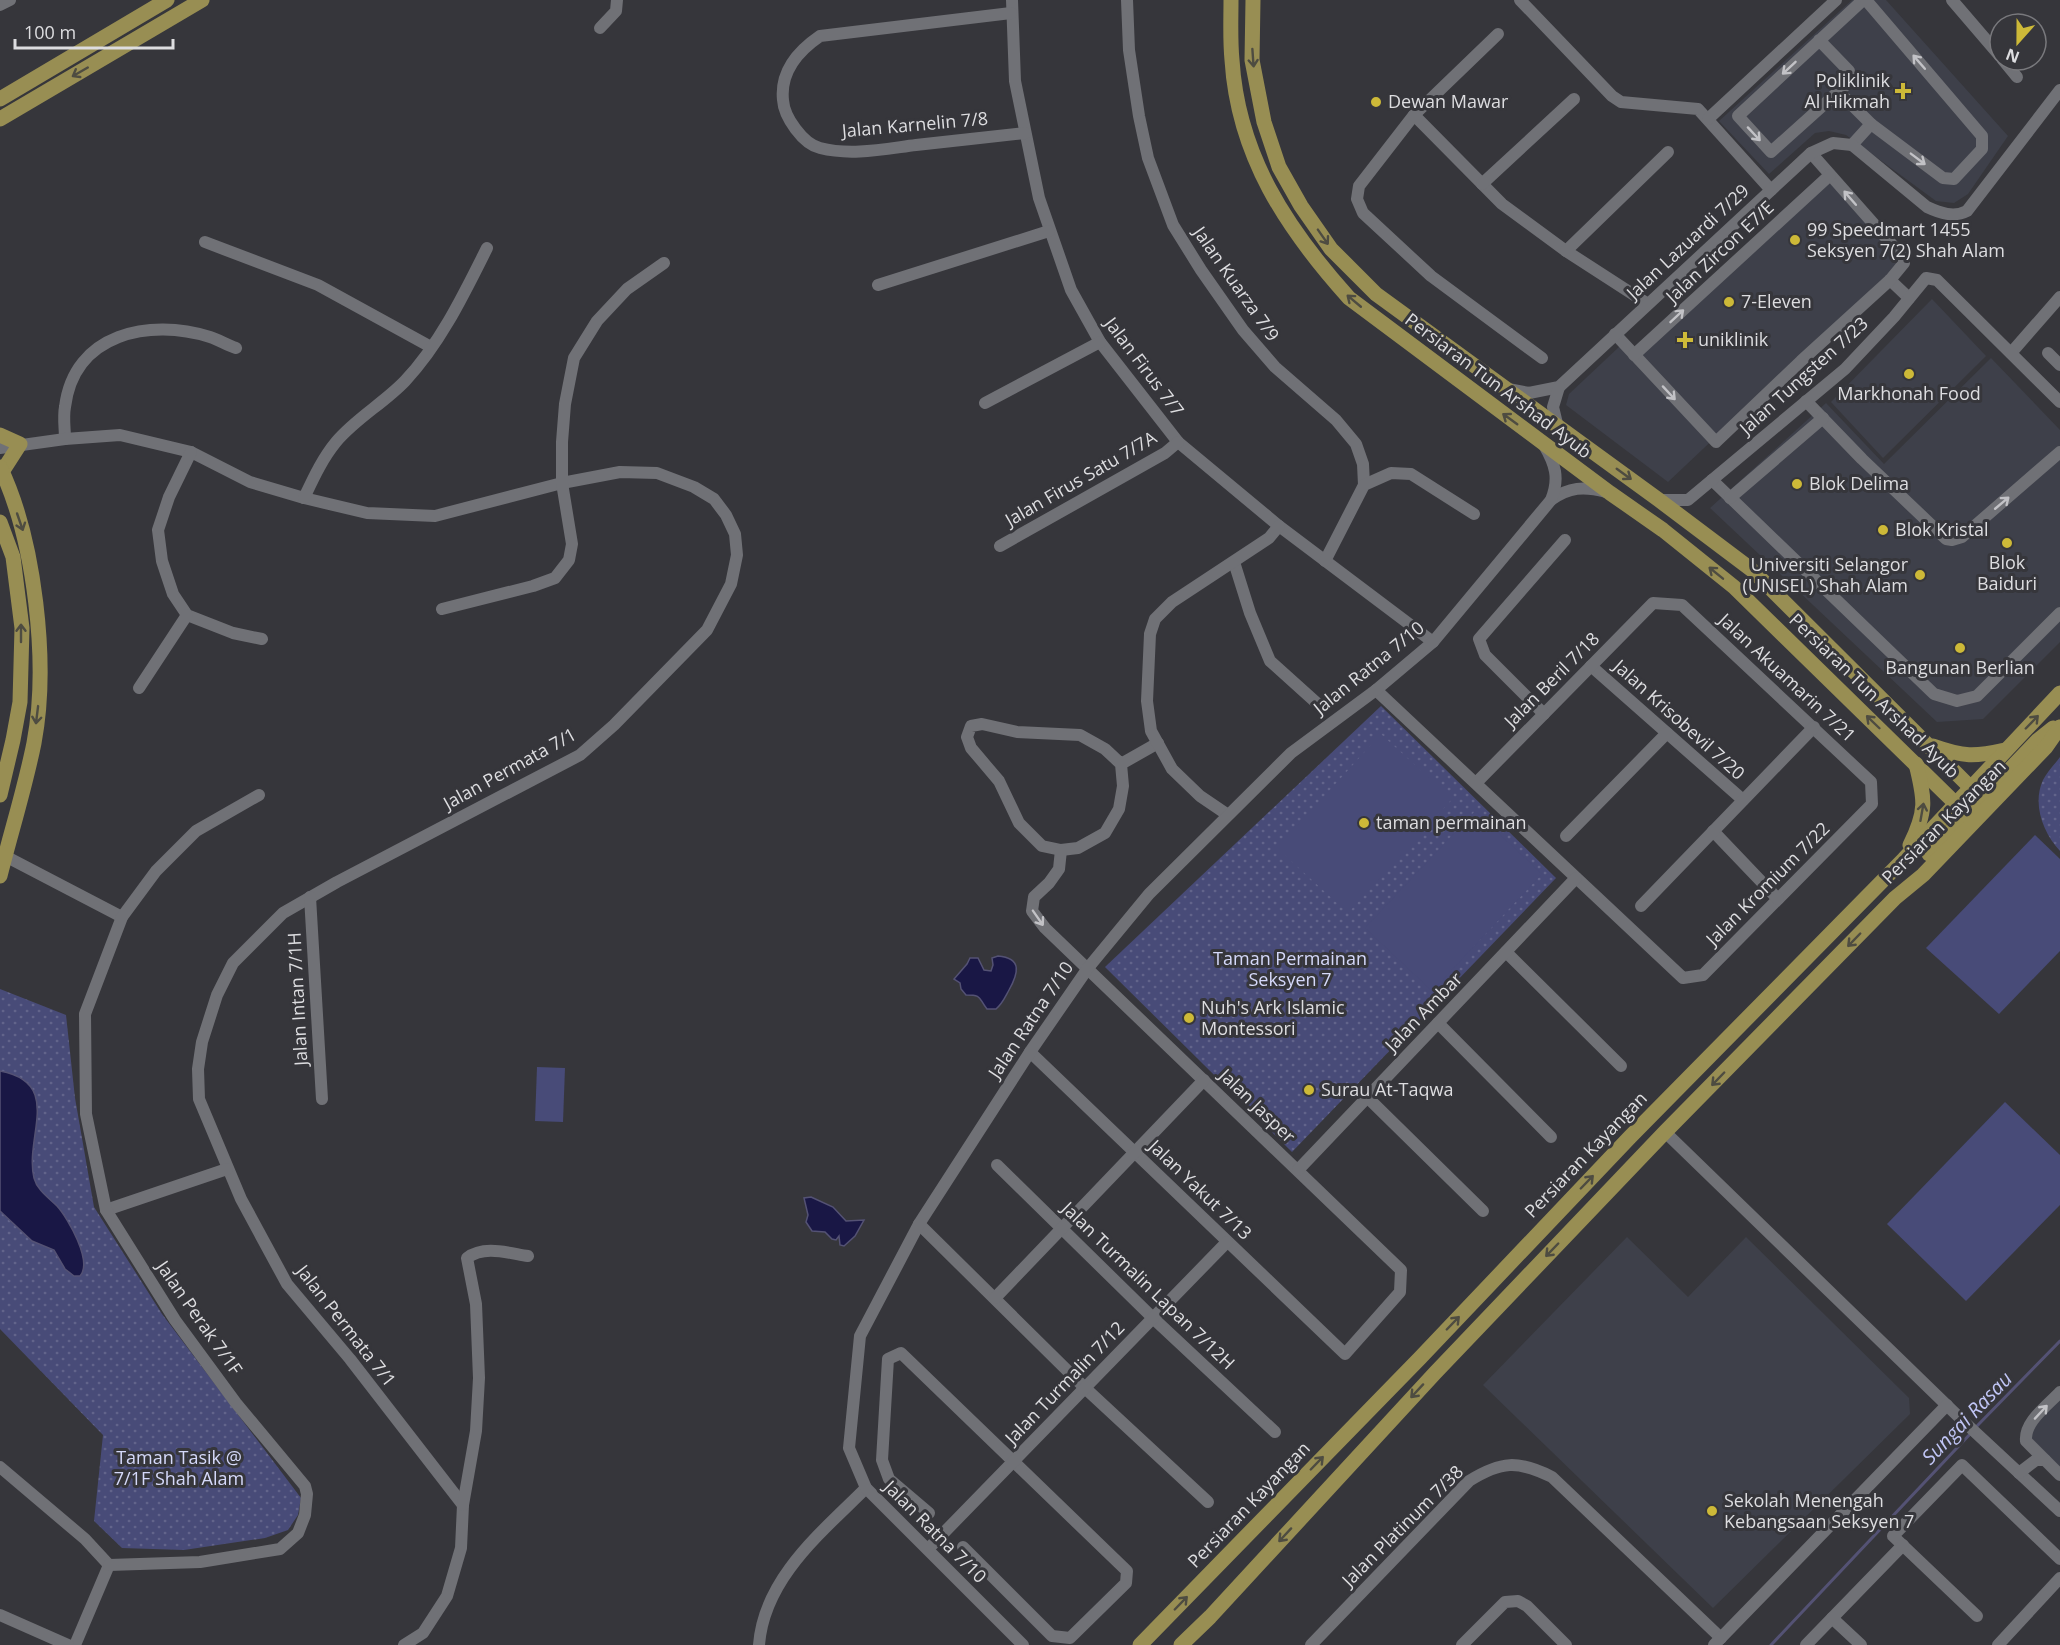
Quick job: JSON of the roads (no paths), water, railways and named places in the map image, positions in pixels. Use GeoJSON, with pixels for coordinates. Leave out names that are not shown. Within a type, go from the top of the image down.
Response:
{"type":"FeatureCollection","features":[{"type":"Feature","properties":{"kind":"main road"},"geometry":{"type":"LineString","coordinates":[[0,99],[166,0]]}},
{"type":"Feature","properties":{"kind":"main road"},"geometry":{"type":"LineString","coordinates":[[0,119],[202,0]]}},
{"type":"Feature","properties":{"kind":"main road","name":"Persiaran Tun Arshad Ayub"},"geometry":{"type":"LineString","coordinates":[[1231,0],[1232,61],[1242,125],[1258,168],[1285,217],[1316,261],[1349,298],[1543,444],[1663,530],[1734,588],[1956,803],[1974,807],[1970,787],[1752,570],[1376,294],[1331,249],[1301,206],[1279,167],[1264,122],[1252,60],[1253,0]]}},
{"type":"Feature","properties":{"kind":"main road"},"geometry":{"type":"LineString","coordinates":[[0,435],[20,444],[1,470],[27,540],[38,627],[39,706],[34,743],[0,876]]}},
{"type":"Feature","properties":{"kind":"main road"},"geometry":{"type":"LineString","coordinates":[[0,522],[13,557],[22,628],[20,702],[14,740],[0,795]]}},
{"type":"Feature","properties":{"kind":"main road","name":"Persiaran Kayangan"},"geometry":{"type":"LineString","coordinates":[[1140,1645],[1630,1137],[1904,859],[2060,693]]}},
{"type":"Feature","properties":{"kind":"main road"},"geometry":{"type":"LineString","coordinates":[[1895,898],[1920,863],[2038,740],[2060,722]]}},
{"type":"Feature","properties":{"kind":"main road","name":"Persiaran Kayangan"},"geometry":{"type":"LineString","coordinates":[[1181,1645],[1210,1617],[1435,1372],[1665,1132],[1895,898],[1939,858],[2046,747],[2060,727]]}},
{"type":"Feature","properties":{"kind":"main road"},"geometry":{"type":"LineString","coordinates":[[1928,744],[1957,755],[1979,756],[2005,750]]}},
{"type":"Feature","properties":{"kind":"main road"},"geometry":{"type":"LineString","coordinates":[[1904,859],[1917,832],[1924,804],[1915,762]]}},
{"type":"Feature","properties":{"kind":"street"},"geometry":{"type":"LineString","coordinates":[[0,6],[10,0]]}},
{"type":"Feature","properties":{"kind":"street"},"geometry":{"type":"LineString","coordinates":[[600,28],[616,11],[617,0]]}},
{"type":"Feature","properties":{"kind":"street","name":"Jalan Kuarza 7/9"},"geometry":{"type":"LineString","coordinates":[[1126,0],[1139,116],[1149,158],[1173,225],[1243,330],[1275,367],[1336,420],[1356,444],[1363,464],[1364,485]]}},
{"type":"Feature","properties":{"kind":"street"},"geometry":{"type":"LineString","coordinates":[[1520,0],[1612,96],[1621,102],[1698,110],[1771,190]]}},
{"type":"Feature","properties":{"kind":"street"},"geometry":{"type":"LineString","coordinates":[[1708,119],[1836,0]]}},
{"type":"Feature","properties":{"kind":"street"},"geometry":{"type":"LineString","coordinates":[[1819,40],[1849,71],[1849,82],[1838,91],[1771,152],[1738,116],[1819,40],[1864,0],[1982,136],[1982,149],[1954,179],[1943,178],[1871,124],[1838,91]]}},
{"type":"Feature","properties":{"kind":"street"},"geometry":{"type":"LineString","coordinates":[[1952,0],[1988,42]]}},
{"type":"Feature","properties":{"kind":"street","name":"Jalan Karnelin 7/8"},"geometry":{"type":"LineString","coordinates":[[1012,6],[820,36],[795,57],[784,79],[783,101],[794,129],[817,148],[852,152],[1025,133]]}},
{"type":"Feature","properties":{"kind":"street","name":"Jalan Firus 7/7"},"geometry":{"type":"LineString","coordinates":[[1012,6],[1015,81],[1039,198],[1071,290],[1100,342],[1178,442],[1279,526],[1433,642]]}},
{"type":"Feature","properties":{"kind":"street"},"geometry":{"type":"LineString","coordinates":[[1498,34],[1414,115],[1359,186],[1357,199],[1363,213],[1431,276],[1542,358]]}},
{"type":"Feature","properties":{"kind":"street"},"geometry":{"type":"LineString","coordinates":[[2014,72],[2017,76]]}},
{"type":"Feature","properties":{"kind":"street"},"geometry":{"type":"LineString","coordinates":[[1871,124],[1852,145],[1927,207],[1939,212],[1961,214],[1967,211],[2060,90]]}},
{"type":"Feature","properties":{"kind":"street"},"geometry":{"type":"LineString","coordinates":[[1482,184],[1574,99]]}},
{"type":"Feature","properties":{"kind":"street"},"geometry":{"type":"LineString","coordinates":[[1414,115],[1502,204],[1648,304]]}},
{"type":"Feature","properties":{"kind":"street","name":"Jalan Lazuardi 7/29"},"geometry":{"type":"LineString","coordinates":[[1559,387],[1811,153],[1833,143],[1852,145]]}},
{"type":"Feature","properties":{"kind":"street"},"geometry":{"type":"LineString","coordinates":[[1566,250],[1668,152]]}},
{"type":"Feature","properties":{"kind":"street"},"geometry":{"type":"LineString","coordinates":[[1615,334],[1716,442],[1890,280],[1904,263],[1903,257],[1811,153]]}},
{"type":"Feature","properties":{"kind":"street","name":"Jalan Zircon E7/E"},"geometry":{"type":"LineString","coordinates":[[1634,355],[1830,175]]}},
{"type":"Feature","properties":{"kind":"street"},"geometry":{"type":"LineString","coordinates":[[878,285],[1049,231]]}},
{"type":"Feature","properties":{"kind":"street"},"geometry":{"type":"LineString","coordinates":[[205,242],[318,285],[431,347]]}},
{"type":"Feature","properties":{"kind":"street"},"geometry":{"type":"LineString","coordinates":[[304,498],[319,467],[336,442],[405,381],[431,347],[458,308],[487,248]]}},
{"type":"Feature","properties":{"kind":"street"},"geometry":{"type":"LineString","coordinates":[[442,609],[555,578],[569,560],[572,544],[562,483],[565,404],[574,358],[597,321],[627,289],[664,263]]}},
{"type":"Feature","properties":{"kind":"street","name":"Jalan Tungsten 7/23"},"geometry":{"type":"LineString","coordinates":[[1688,500],[1845,369],[1926,278],[1937,280],[2060,402]]}},
{"type":"Feature","properties":{"kind":"street"},"geometry":{"type":"LineString","coordinates":[[1890,280],[1909,298]]}},
{"type":"Feature","properties":{"kind":"street"},"geometry":{"type":"LineString","coordinates":[[2012,353],[2060,297]]}},
{"type":"Feature","properties":{"kind":"street"},"geometry":{"type":"LineString","coordinates":[[65,439],[65,407],[70,385],[81,364],[100,345],[126,334],[151,329],[210,337],[236,348]]}},
{"type":"Feature","properties":{"kind":"street"},"geometry":{"type":"LineString","coordinates":[[985,403],[1100,342]]}},
{"type":"Feature","properties":{"kind":"street"},"geometry":{"type":"LineString","coordinates":[[2048,353],[2060,365]]}},
{"type":"Feature","properties":{"kind":"street"},"geometry":{"type":"LineString","coordinates":[[1500,386],[1530,393],[1559,387],[1553,407],[1558,428]]}},
{"type":"Feature","properties":{"kind":"street"},"geometry":{"type":"LineString","coordinates":[[1806,401],[1862,459],[1946,539],[1962,537],[2060,452]]}},
{"type":"Feature","properties":{"kind":"street"},"geometry":{"type":"LineString","coordinates":[[1730,498],[1823,418]]}},
{"type":"Feature","properties":{"kind":"street","name":"Jalan Permata 7/1"},"geometry":{"type":"LineString","coordinates":[[0,448],[65,439],[120,435],[191,452],[250,482],[304,498],[367,513],[435,516],[562,483],[620,472],[657,473],[694,487],[714,499],[726,515],[735,534],[737,555],[731,584],[707,630],[614,725],[580,755],[283,913],[233,963],[217,995],[202,1042],[198,1069],[199,1099],[241,1199],[287,1284],[350,1359],[463,1505]]}},
{"type":"Feature","properties":{"kind":"street","name":"Jalan Firus Satu 7/7A"},"geometry":{"type":"LineString","coordinates":[[1000,546],[1165,453],[1178,442]]}},
{"type":"Feature","properties":{"kind":"street","name":"Jalan Ratna 7/10"},"geometry":{"type":"LineString","coordinates":[[1023,1645],[866,1488],[849,1448],[860,1336],[920,1224],[1030,1052],[1088,968],[1149,894],[1291,753],[1376,690],[1433,642],[1551,500],[1555,491],[1557,474],[1543,444]]}},
{"type":"Feature","properties":{"kind":"street"},"geometry":{"type":"LineString","coordinates":[[191,452],[169,497],[158,530],[162,561],[173,594],[187,615],[232,633],[262,639]]}},
{"type":"Feature","properties":{"kind":"street"},"geometry":{"type":"LineString","coordinates":[[1325,561],[1364,485],[1391,473],[1411,474],[1473,514]]}},
{"type":"Feature","properties":{"kind":"street"},"geometry":{"type":"LineString","coordinates":[[1712,480],[1934,694],[1956,701],[1977,696],[2060,613]]}},
{"type":"Feature","properties":{"kind":"street","name":"Jalan Ratna 7/10"},"geometry":{"type":"LineString","coordinates":[[1551,500],[1563,492],[1585,487],[1610,493]]}},
{"type":"Feature","properties":{"kind":"street"},"geometry":{"type":"LineString","coordinates":[[1659,500],[1688,500],[1691,524]]}},
{"type":"Feature","properties":{"kind":"street"},"geometry":{"type":"LineString","coordinates":[[1228,815],[1200,796],[1172,769],[1151,731],[1147,701],[1150,634],[1155,619],[1172,602],[1269,538],[1279,526]]}},
{"type":"Feature","properties":{"kind":"street"},"geometry":{"type":"LineString","coordinates":[[1544,714],[1485,655],[1479,639],[1565,540]]}},
{"type":"Feature","properties":{"kind":"street"},"geometry":{"type":"LineString","coordinates":[[1234,562],[1250,613],[1270,661],[1320,706]]}},
{"type":"Feature","properties":{"kind":"street","name":"Jalan Beril 7/18"},"geometry":{"type":"LineString","coordinates":[[1476,783],[1653,603]]}},
{"type":"Feature","properties":{"kind":"street","name":"Jalan Akuamarin 7/21"},"geometry":{"type":"LineString","coordinates":[[1653,603],[1682,605],[1871,782],[1872,804]]}},
{"type":"Feature","properties":{"kind":"street"},"geometry":{"type":"LineString","coordinates":[[139,688],[187,615]]}},
{"type":"Feature","properties":{"kind":"street","name":"Jalan Krisobevil 7/20"},"geometry":{"type":"LineString","coordinates":[[1591,666],[1743,800]]}},
{"type":"Feature","properties":{"kind":"street"},"geometry":{"type":"LineString","coordinates":[[1376,690],[1576,878]]}},
{"type":"Feature","properties":{"kind":"street"},"geometry":{"type":"LineString","coordinates":[[982,723],[1017,732],[1080,735],[1105,749],[1121,764],[1123,786],[1119,809],[1105,833],[1078,848],[1061,850],[1042,846],[1019,823],[999,781],[971,748],[967,737],[971,726],[982,723]]}},
{"type":"Feature","properties":{"kind":"street"},"geometry":{"type":"LineString","coordinates":[[1641,906],[1814,727]]}},
{"type":"Feature","properties":{"kind":"street"},"geometry":{"type":"LineString","coordinates":[[1566,836],[1667,733]]}},
{"type":"Feature","properties":{"kind":"street"},"geometry":{"type":"LineString","coordinates":[[1121,764],[1158,743]]}},
{"type":"Feature","properties":{"kind":"street","name":"Jalan Perak 7/1F"},"geometry":{"type":"LineString","coordinates":[[109,1565],[200,1562],[280,1549],[298,1533],[305,1515],[307,1494],[304,1486],[236,1403],[175,1320],[106,1210],[86,1114],[85,1014],[122,917],[156,871],[196,831],[259,795]]}},
{"type":"Feature","properties":{"kind":"street","name":"Jalan Kromium 7/22"},"geometry":{"type":"LineString","coordinates":[[1576,878],[1683,978],[1703,975],[1872,804]]}},
{"type":"Feature","properties":{"kind":"street"},"geometry":{"type":"LineString","coordinates":[[1713,831],[1778,899]]}},
{"type":"Feature","properties":{"kind":"street","name":"Jalan Jasper"},"geometry":{"type":"LineString","coordinates":[[1061,850],[1059,869],[1049,883],[1034,897],[1032,911],[1045,928],[1401,1270],[1400,1292],[1345,1354]]}},
{"type":"Feature","properties":{"kind":"street"},"geometry":{"type":"LineString","coordinates":[[5,856],[122,917]]}},
{"type":"Feature","properties":{"kind":"street","name":"Jalan Ambar"},"geometry":{"type":"LineString","coordinates":[[1298,1170],[1576,878]]}},
{"type":"Feature","properties":{"kind":"street","name":"Jalan Intan 7/1H"},"geometry":{"type":"LineString","coordinates":[[310,897],[322,1099]]}},
{"type":"Feature","properties":{"kind":"street"},"geometry":{"type":"LineString","coordinates":[[1506,952],[1621,1066]]}},
{"type":"Feature","properties":{"kind":"street"},"geometry":{"type":"LineString","coordinates":[[1438,1023],[1551,1137]]}},
{"type":"Feature","properties":{"kind":"street","name":"Jalan Yakut 7/13"},"geometry":{"type":"LineString","coordinates":[[1030,1052],[1345,1354]]}},
{"type":"Feature","properties":{"kind":"street"},"geometry":{"type":"LineString","coordinates":[[994,1298],[1204,1080]]}},
{"type":"Feature","properties":{"kind":"street"},"geometry":{"type":"LineString","coordinates":[[1367,1097],[1483,1211]]}},
{"type":"Feature","properties":{"kind":"street"},"geometry":{"type":"LineString","coordinates":[[1665,1132],[1961,1419],[2060,1511]]}},
{"type":"Feature","properties":{"kind":"street","name":"Jalan Turmalin Lapan 7/12H"},"geometry":{"type":"LineString","coordinates":[[997,1165],[1153,1318],[1275,1432]]}},
{"type":"Feature","properties":{"kind":"street"},"geometry":{"type":"LineString","coordinates":[[106,1210],[227,1169]]}},
{"type":"Feature","properties":{"kind":"street"},"geometry":{"type":"LineString","coordinates":[[920,1224],[1085,1388],[1208,1502]]}},
{"type":"Feature","properties":{"kind":"street","name":"Jalan Turmalin 7/12"},"geometry":{"type":"LineString","coordinates":[[928,1549],[1227,1242]]}},
{"type":"Feature","properties":{"kind":"street"},"geometry":{"type":"LineString","coordinates":[[404,1645],[423,1633],[447,1596],[461,1548],[463,1505],[476,1431],[479,1378],[476,1304],[467,1258],[475,1252],[484,1250],[528,1256]]}},
{"type":"Feature","properties":{"kind":"street"},"geometry":{"type":"LineString","coordinates":[[929,1513],[889,1479],[882,1460],[888,1359],[901,1353],[1127,1571],[1126,1583],[1070,1638],[1052,1636],[963,1547]]}},
{"type":"Feature","properties":{"kind":"street"},"geometry":{"type":"LineString","coordinates":[[2060,1392],[2028,1426],[2025,1433],[2026,1442],[2060,1475]]}},
{"type":"Feature","properties":{"kind":"street"},"geometry":{"type":"LineString","coordinates":[[1718,1641],[1947,1405]]}},
{"type":"Feature","properties":{"kind":"street"},"geometry":{"type":"LineString","coordinates":[[2016,1470],[2027,1457],[2029,1444]]}},
{"type":"Feature","properties":{"kind":"street"},"geometry":{"type":"LineString","coordinates":[[2016,1470],[2036,1460],[2045,1460]]}},
{"type":"Feature","properties":{"kind":"street","name":"Jalan Platinum 7/38"},"geometry":{"type":"LineString","coordinates":[[1311,1645],[1469,1480],[1503,1465],[1518,1464],[1538,1469],[1552,1477],[1718,1641]]}},
{"type":"Feature","properties":{"kind":"street"},"geometry":{"type":"LineString","coordinates":[[1806,1645],[1832,1618],[1962,1465],[2060,1559]]}},
{"type":"Feature","properties":{"kind":"street"},"geometry":{"type":"LineString","coordinates":[[0,1467],[85,1539],[109,1565],[75,1645]]}},
{"type":"Feature","properties":{"kind":"street"},"geometry":{"type":"LineString","coordinates":[[759,1645],[760,1632],[773,1596],[798,1556],[866,1488]]}},
{"type":"Feature","properties":{"kind":"street"},"geometry":{"type":"LineString","coordinates":[[1898,1541],[1977,1616]]}},
{"type":"Feature","properties":{"kind":"street"},"geometry":{"type":"LineString","coordinates":[[1998,1645],[2060,1578]]}},
{"type":"Feature","properties":{"kind":"street"},"geometry":{"type":"LineString","coordinates":[[1462,1645],[1505,1602],[1518,1601],[1527,1606],[1566,1645]]}},
{"type":"Feature","properties":{"kind":"street"},"geometry":{"type":"LineString","coordinates":[[0,1615],[68,1645]]}},
{"type":"Feature","properties":{"kind":"street"},"geometry":{"type":"LineString","coordinates":[[1832,1618],[1861,1645]]}},
{"type":"Feature","properties":{"kind":"waterway","name":"Sungai Rasau"},"geometry":{"type":"LineString","coordinates":[[1976,1427],[2060,1341]]}},
{"type":"Feature","properties":{"kind":"waterway","name":"Sungai Rasau"},"geometry":{"type":"LineString","coordinates":[[1771,1645],[1972,1432]]}},
{"type":"Feature","properties":{"kind":"place","name":"Poliklinik Al Hikmah"},"geometry":{"type":"Point","coordinates":[1903,91]}},
{"type":"Feature","properties":{"kind":"place","name":"Dewan Mawar"},"geometry":{"type":"Point","coordinates":[1376,102]}},
{"type":"Feature","properties":{"kind":"place","name":"99 Speedmart 1455 Seksyen 7(2) Shah Alam"},"geometry":{"type":"Point","coordinates":[1795,240]}},
{"type":"Feature","properties":{"kind":"place","name":"7-Eleven"},"geometry":{"type":"Point","coordinates":[1729,302]}},
{"type":"Feature","properties":{"kind":"place","name":"uniklinik"},"geometry":{"type":"Point","coordinates":[1685,340]}},
{"type":"Feature","properties":{"kind":"place","name":"Markhonah Food"},"geometry":{"type":"Point","coordinates":[1909,374]}},
{"type":"Feature","properties":{"kind":"place","name":"Blok Delima"},"geometry":{"type":"Point","coordinates":[1797,484]}},
{"type":"Feature","properties":{"kind":"place","name":"Blok Kristal"},"geometry":{"type":"Point","coordinates":[1883,530]}},
{"type":"Feature","properties":{"kind":"place","name":"Blok Baiduri"},"geometry":{"type":"Point","coordinates":[2007,543]}},
{"type":"Feature","properties":{"kind":"place","name":"Universiti Selangor (UNISEL) Shah Alam"},"geometry":{"type":"Point","coordinates":[1920,575]}},
{"type":"Feature","properties":{"kind":"place","name":"Bangunan Berlian"},"geometry":{"type":"Point","coordinates":[1960,648]}},
{"type":"Feature","properties":{"kind":"place","name":"taman permainan"},"geometry":{"type":"Point","coordinates":[1364,823]}},
{"type":"Feature","properties":{"kind":"place","name":"Nuh's Ark Islamic Montessori"},"geometry":{"type":"Point","coordinates":[1189,1018]}},
{"type":"Feature","properties":{"kind":"place","name":"Surau At-Taqwa"},"geometry":{"type":"Point","coordinates":[1309,1090]}},
{"type":"Feature","properties":{"kind":"place","name":"Sekolah Menengah Kebangsaan Seksyen 7"},"geometry":{"type":"Point","coordinates":[1712,1511]}},
{"type":"Feature","properties":{"kind":"park label","name":"Taman Permainan Seksyen 7"},"geometry":{"type":"Point","coordinates":[1290,969]}},
{"type":"Feature","properties":{"kind":"park label","name":"Taman Tasik @ 7/1F Shah Alam"},"geometry":{"type":"Point","coordinates":[179,1468]}}]}
